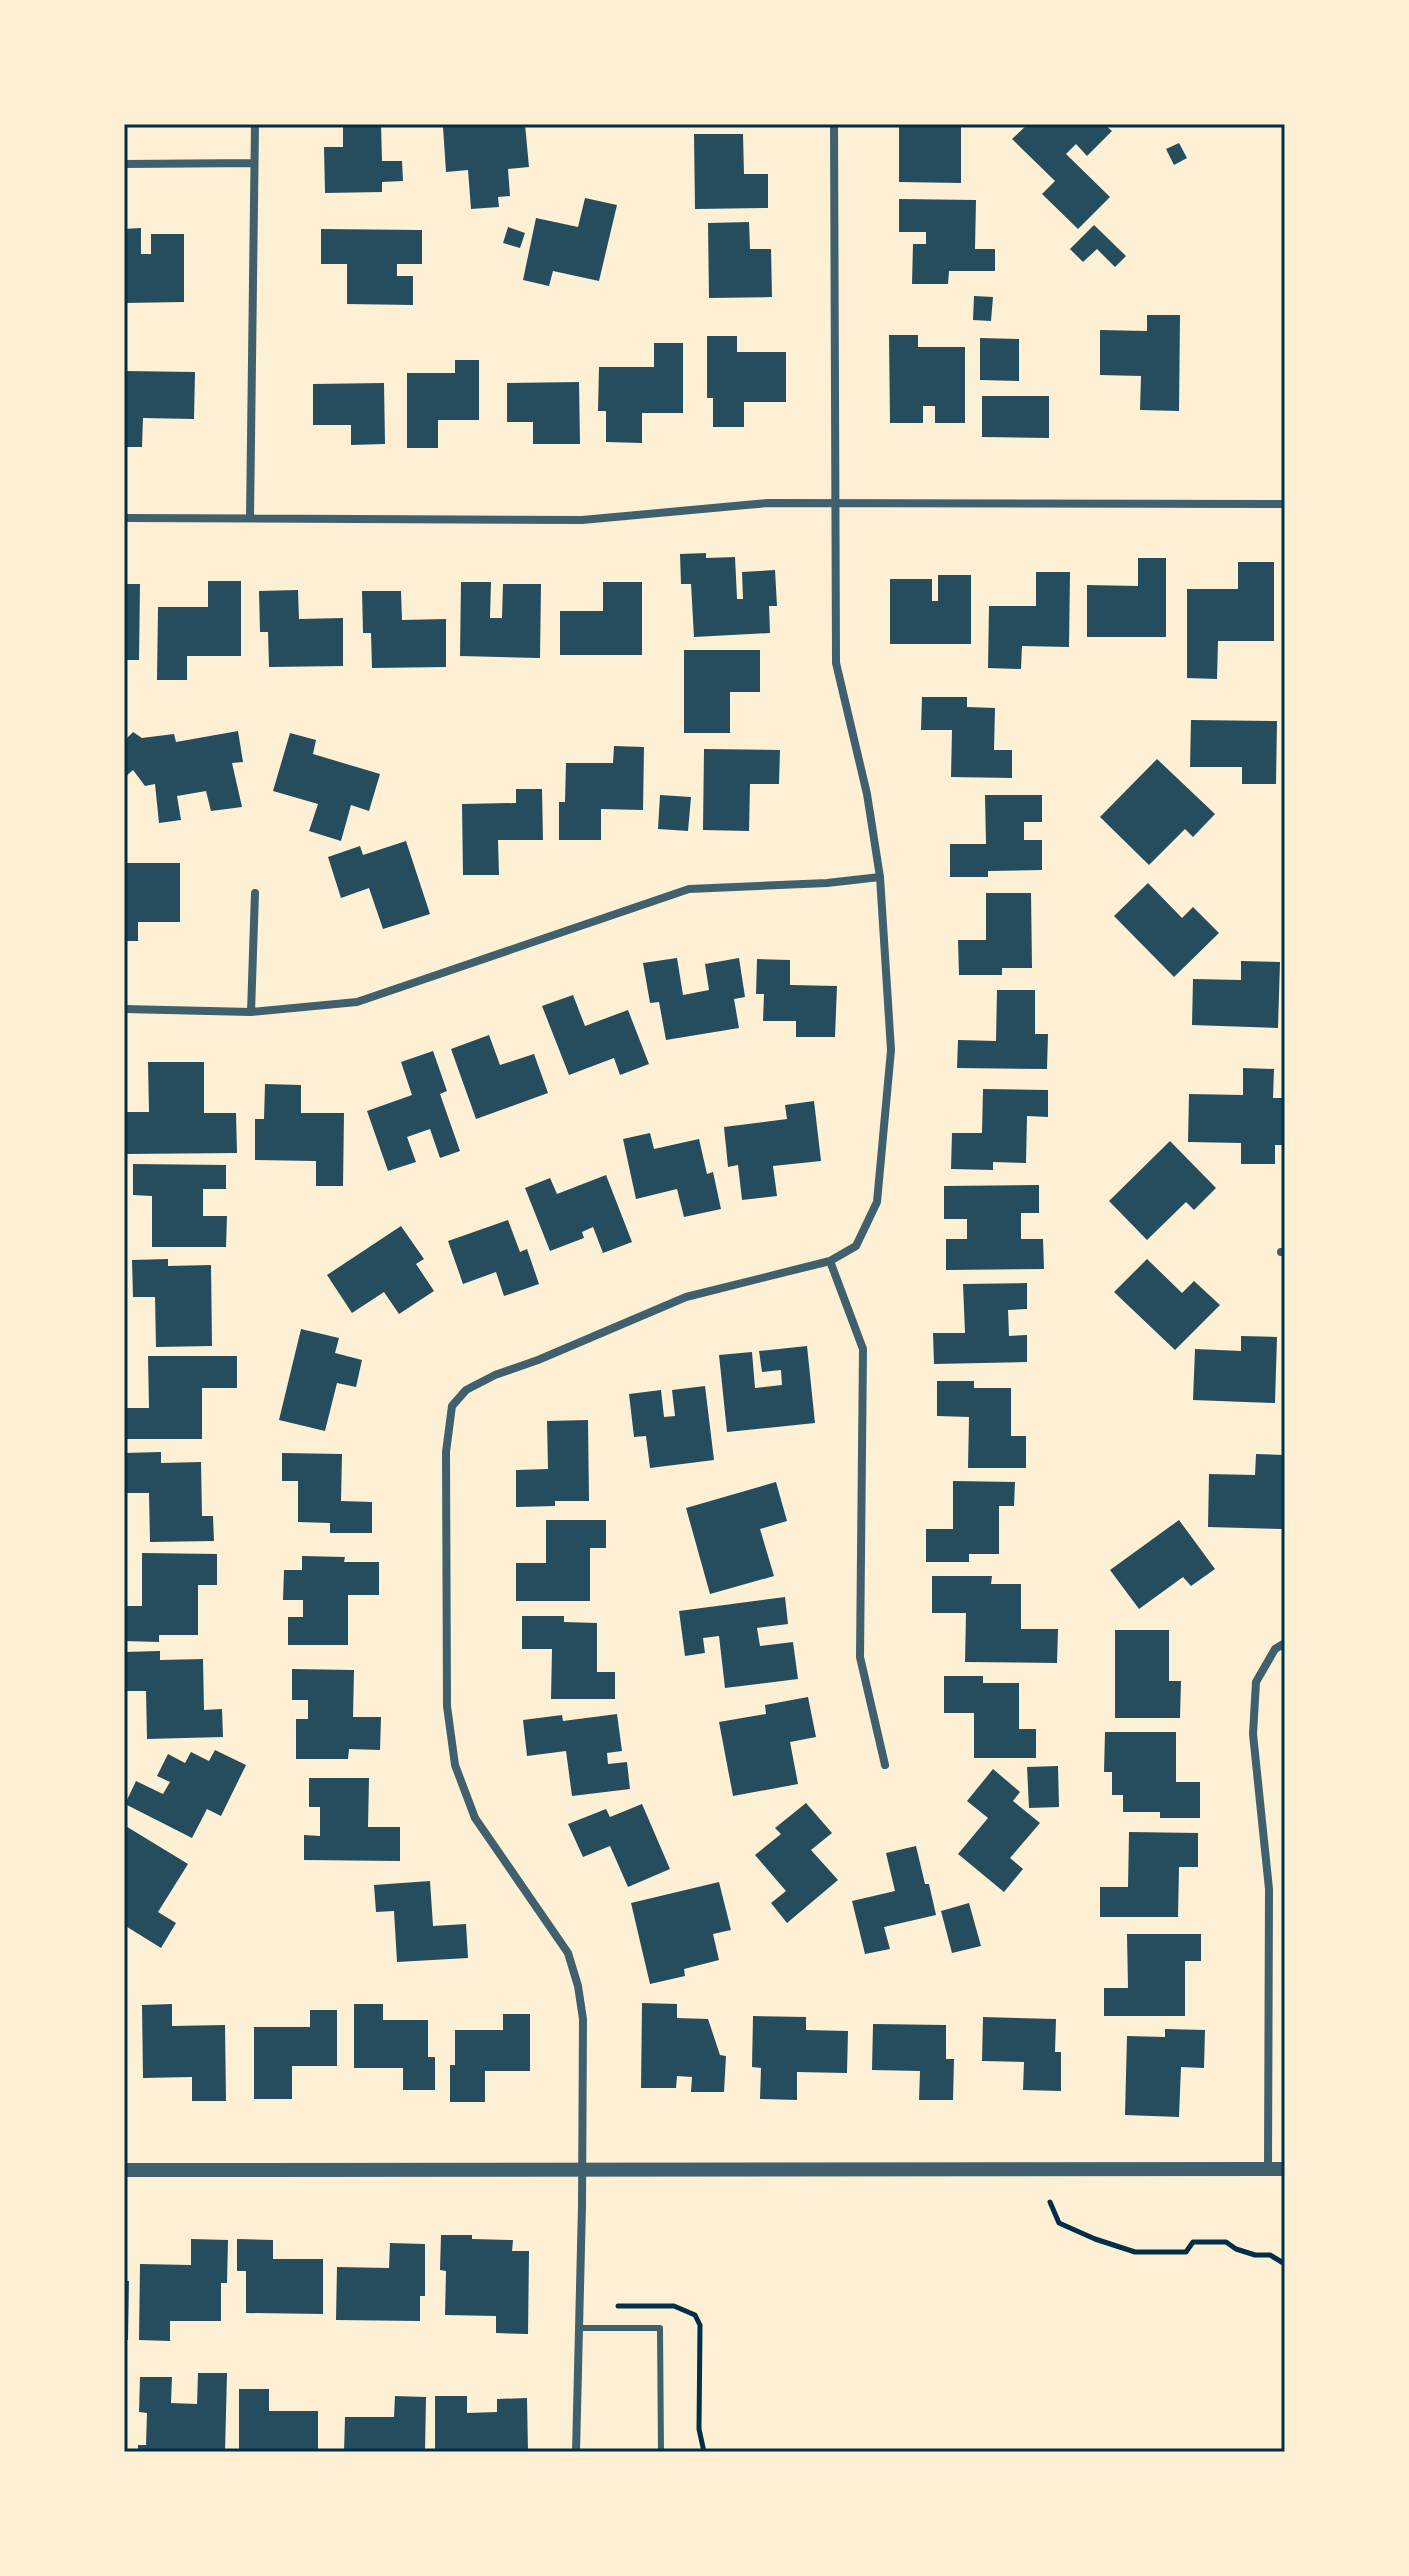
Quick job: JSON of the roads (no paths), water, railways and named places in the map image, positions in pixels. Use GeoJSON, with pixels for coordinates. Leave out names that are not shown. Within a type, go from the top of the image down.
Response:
{"type":"FeatureCollection","features":[{"type":"Feature","properties":{"kind":"street"},"geometry":{"type":"LineString","coordinates":[[250,518],[255,124]]}},
{"type":"Feature","properties":{"kind":"street"},"geometry":{"type":"LineString","coordinates":[[576,2452],[583,2170],[583,2019],[578,1986],[568,1953],[475,1818],[455,1765],[447,1706],[446,1452],[452,1406],[466,1390],[495,1375],[686,1297],[830,1261],[856,1246],[877,1202],[891,1050],[880,877],[867,794],[836,663],[834,124]]}},
{"type":"Feature","properties":{"kind":"street"},"geometry":{"type":"LineString","coordinates":[[124,164],[254,163]]}},
{"type":"Feature","properties":{"kind":"street"},"geometry":{"type":"LineString","coordinates":[[124,518],[582,520],[768,503],[1285,504]]}},
{"type":"Feature","properties":{"kind":"street"},"geometry":{"type":"LineString","coordinates":[[124,1009],[251,1012],[357,1002],[689,889],[827,883],[880,877]]}},
{"type":"Feature","properties":{"kind":"street"},"geometry":{"type":"LineString","coordinates":[[251,1012],[255,893]]}},
{"type":"Feature","properties":{"kind":"street"},"geometry":{"type":"LineString","coordinates":[[830,1261],[863,1349],[860,1657],[885,1765]]}},
{"type":"Feature","properties":{"kind":"street"},"geometry":{"type":"LineString","coordinates":[[1268,2169],[1269,1889],[1253,1734],[1256,1682],[1275,1649],[1285,1643]]}},
{"type":"Feature","properties":{"kind":"street"},"geometry":{"type":"LineString","coordinates":[[124,2170],[1285,2169]]}},
{"type":"Feature","properties":{"kind":"lane"},"geometry":{"type":"LineString","coordinates":[[579,2328],[660,2328],[661,2452]]}}]}
